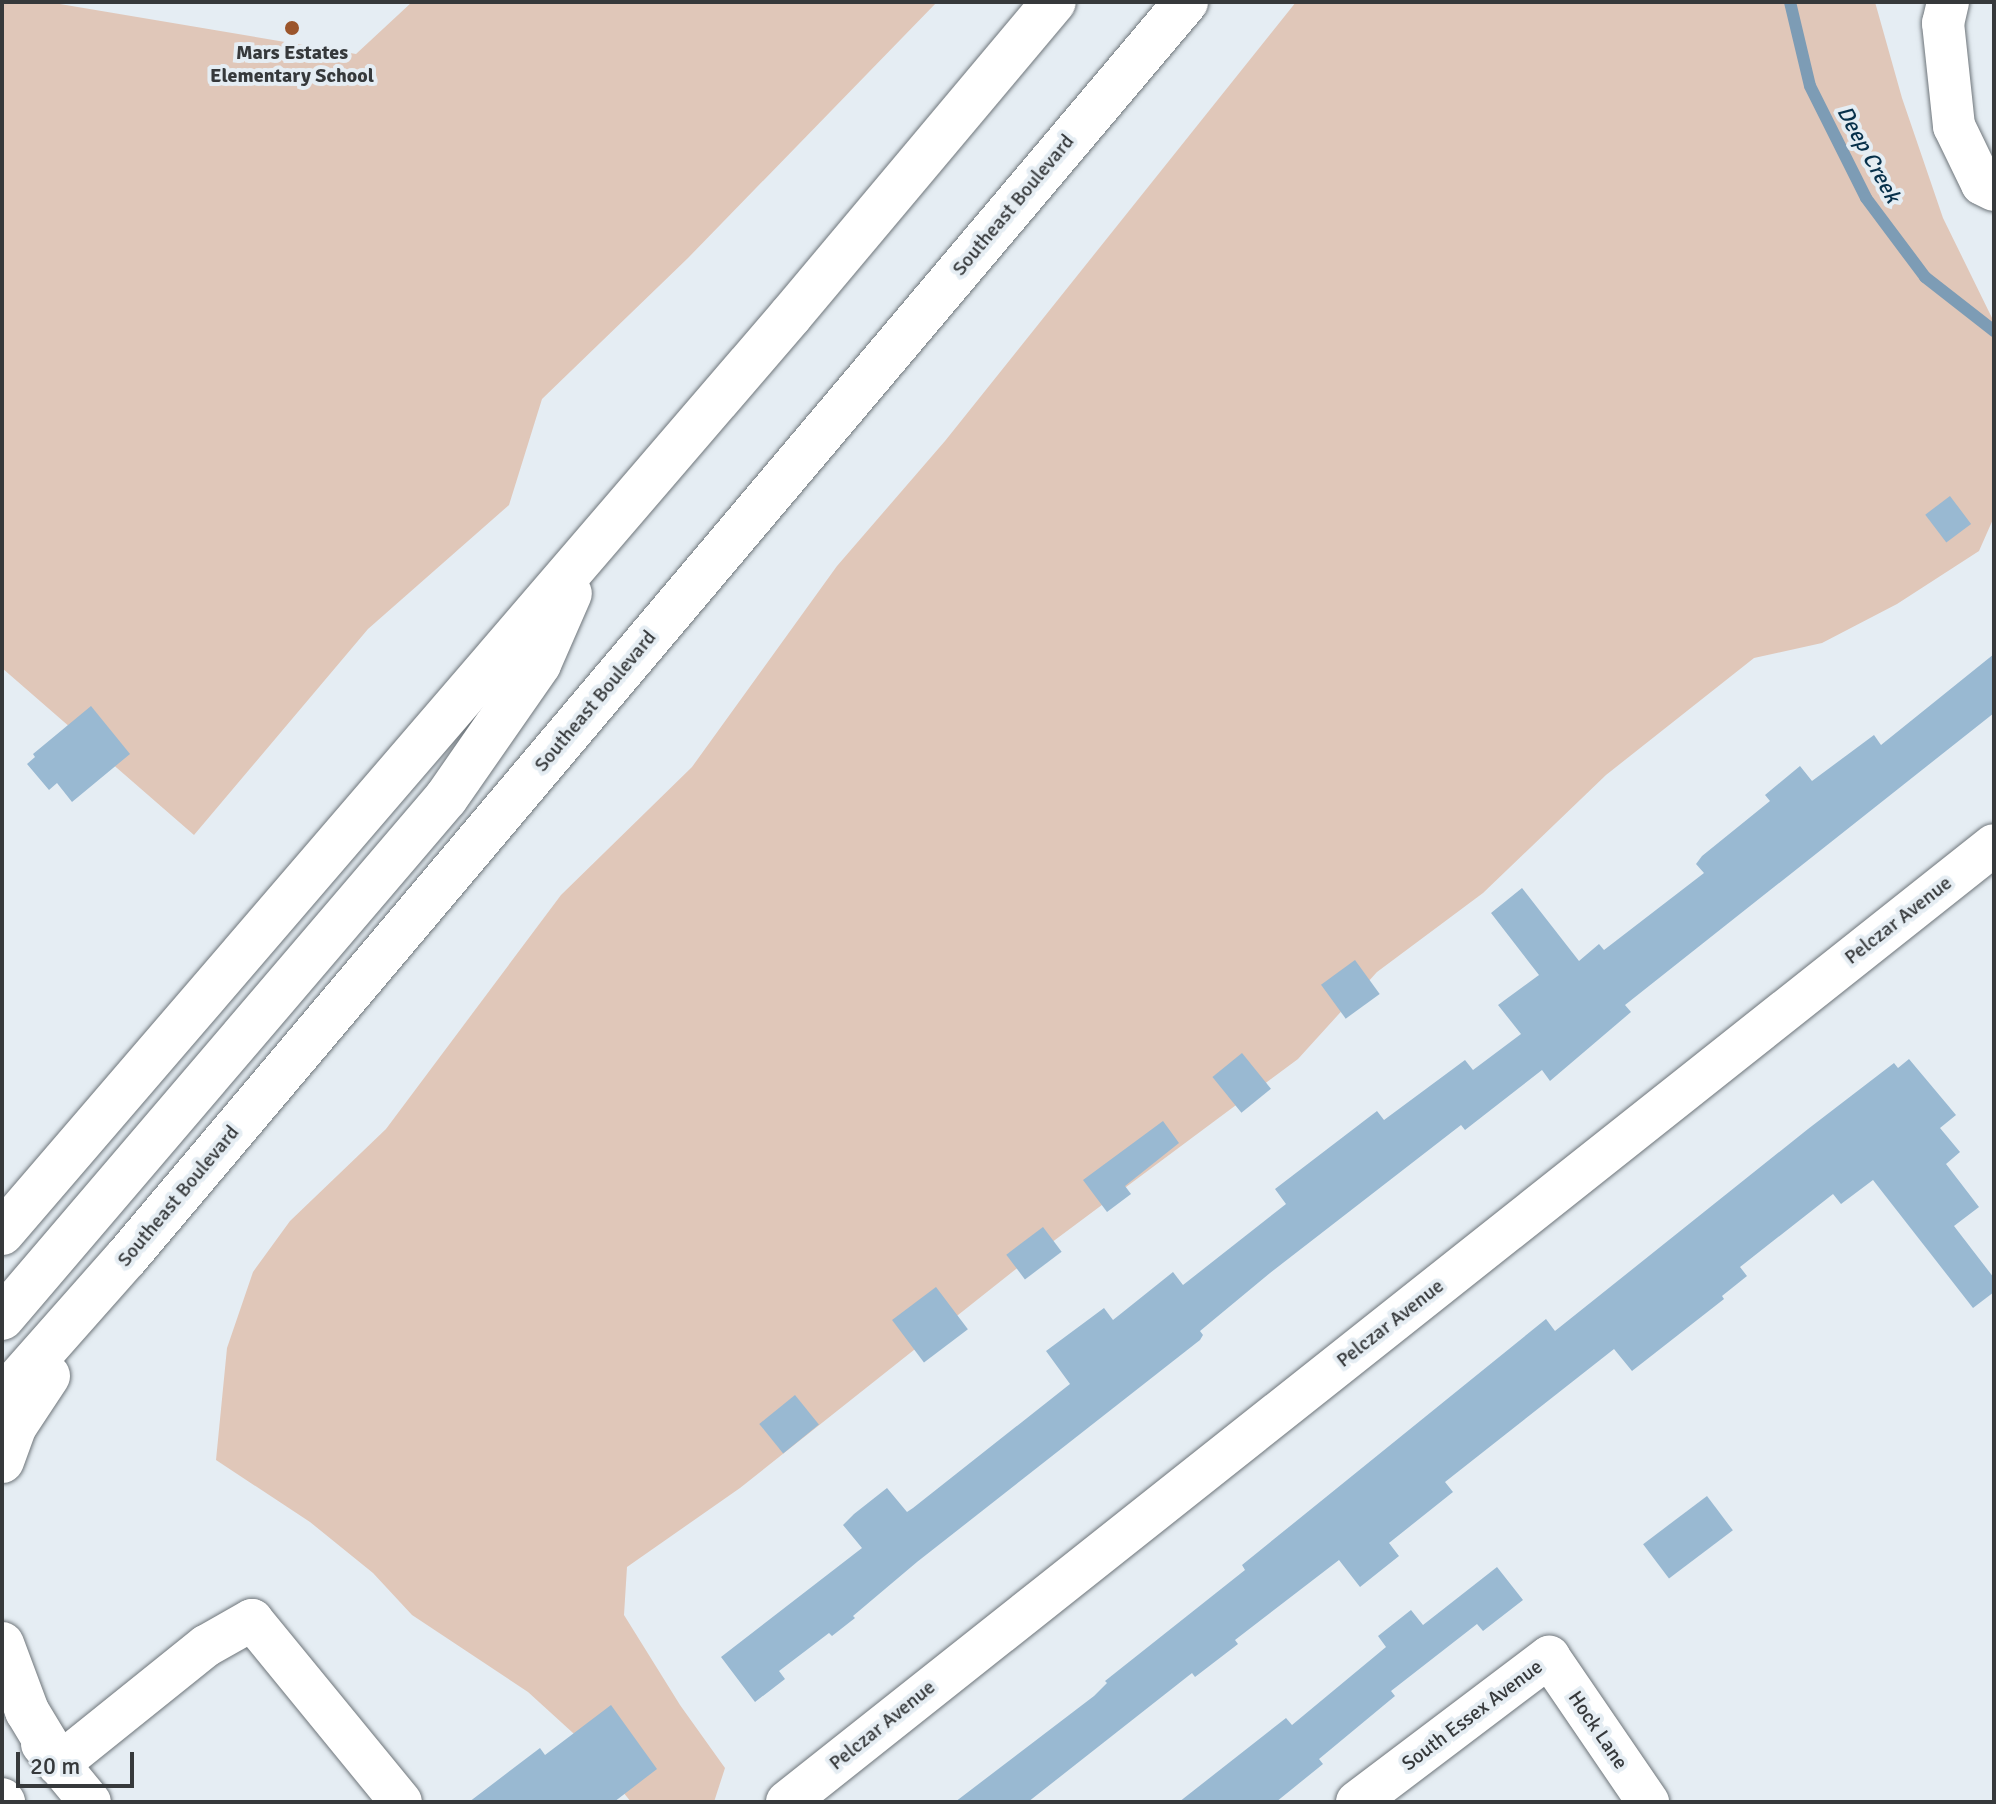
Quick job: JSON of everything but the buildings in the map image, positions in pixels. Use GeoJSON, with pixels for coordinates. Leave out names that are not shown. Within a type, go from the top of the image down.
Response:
{"type":"FeatureCollection","features":[{"type":"Feature","properties":{"kind":"main road"},"geometry":{"type":"LineString","coordinates":[[2,1233],[589,551],[1054,2]]}},
{"type":"Feature","properties":{"kind":"main road","name":"Southeast Boulevard"},"geometry":{"type":"LineString","coordinates":[[2,1398],[126,1258],[1186,2]]}},
{"type":"Feature","properties":{"kind":"main road"},"geometry":{"type":"LineString","coordinates":[[2,1318],[446,798],[539,664],[589,551]]}},
{"type":"Feature","properties":{"kind":"main road"},"geometry":{"type":"LineString","coordinates":[[2,1211],[54,1171]]}},
{"type":"Feature","properties":{"kind":"main road"},"geometry":{"type":"LineString","coordinates":[[2,1461],[15,1426],[126,1258]]}},
{"type":"Feature","properties":{"kind":"main road"},"geometry":{"type":"LineString","coordinates":[[2,1644],[27,1711],[59,1764]]}},
{"type":"Feature","properties":{"kind":"street"},"geometry":{"type":"LineString","coordinates":[[1948,2],[1943,23],[1954,126],[1982,184],[1994,190]]}},
{"type":"Feature","properties":{"kind":"street","name":"Pelczar Avenue"},"geometry":{"type":"LineString","coordinates":[[787,1802],[1994,845]]}},
{"type":"Feature","properties":{"kind":"street"},"geometry":{"type":"LineString","coordinates":[[59,1764],[206,1646],[252,1620],[392,1800]]}},
{"type":"Feature","properties":{"kind":"street","name":"South Essex Avenue"},"geometry":{"type":"LineString","coordinates":[[1357,1802],[1549,1657]]}},
{"type":"Feature","properties":{"kind":"street","name":"Hock Lane"},"geometry":{"type":"LineString","coordinates":[[1549,1657],[1648,1802]]}},
{"type":"Feature","properties":{"kind":"street"},"geometry":{"type":"LineString","coordinates":[[2,1694],[90,1802]]}},
{"type":"Feature","properties":{"kind":"shaded area"},"geometry":{"type":"Polygon","coordinates":[[[2,2],[48,2],[356,54],[412,2],[937,2],[688,258],[542,399],[509,505],[368,629],[194,835],[2,668],[2,2]]]}},
{"type":"Feature","properties":{"kind":"shaded area"},"geometry":{"type":"Polygon","coordinates":[[[1296,2],[1875,2],[1902,98],[1943,218],[1994,322],[1994,517],[1979,551],[1897,604],[1822,643],[1754,658],[1606,775],[1483,893],[1377,972],[1298,1059],[1016,1269],[740,1488],[627,1567],[624,1615],[680,1705],[725,1768],[714,1802],[631,1802],[584,1743],[528,1692],[412,1615],[373,1573],[310,1522],[216,1460],[227,1348],[253,1272],[290,1221],[386,1129],[561,895],[692,767],[837,566],[945,441],[1296,2]]]}},
{"type":"Feature","properties":{"kind":"waterway","name":"Deep Creek"},"geometry":{"type":"LineString","coordinates":[[1790,2],[1810,86],[1866,198],[1925,277],[1994,331]]}},
{"type":"Feature","properties":{"kind":"place","name":"Mars Estates Elementary School"},"geometry":{"type":"Point","coordinates":[292,28]}}]}
